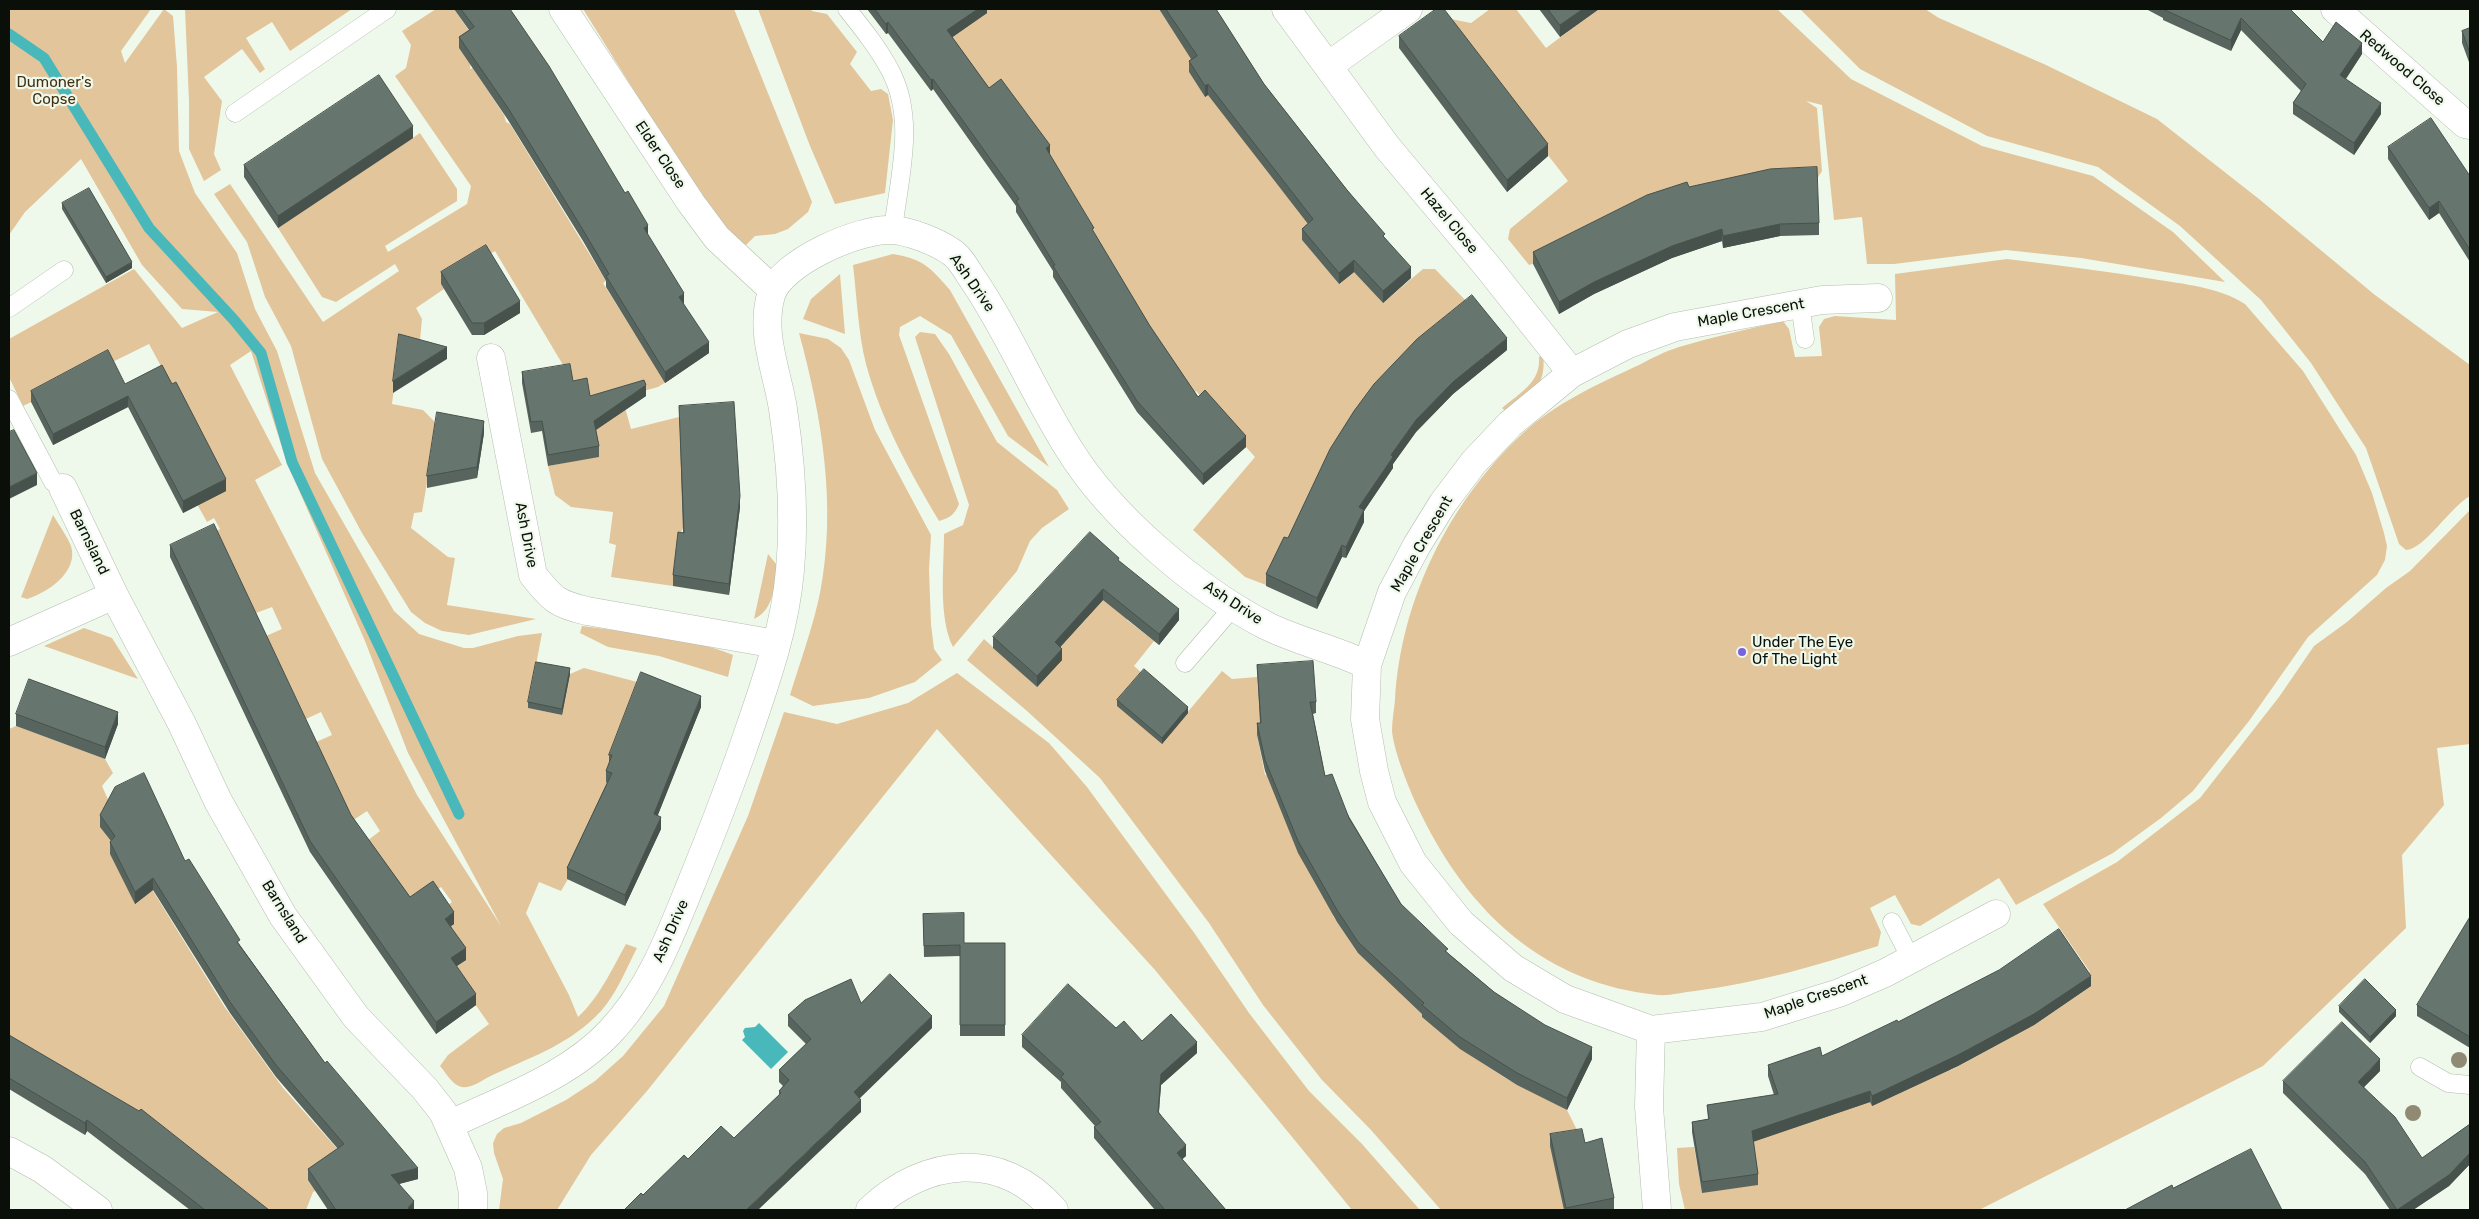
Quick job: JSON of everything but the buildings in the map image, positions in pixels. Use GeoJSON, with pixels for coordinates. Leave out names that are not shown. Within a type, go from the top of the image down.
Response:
{"type":"FeatureCollection","features":[{"type":"Feature","properties":{"kind":"street","name":"Elder Close"},"geometry":{"type":"LineString","coordinates":[[563,9],[717,238],[772,289]]}},
{"type":"Feature","properties":{"kind":"street","name":"Hazel Close"},"geometry":{"type":"LineString","coordinates":[[1286,9],[1387,147],[1488,266],[1572,373]]}},
{"type":"Feature","properties":{"kind":"street"},"geometry":{"type":"LineString","coordinates":[[1328,66],[1408,9]]}},
{"type":"Feature","properties":{"kind":"street","name":"Redwood Close"},"geometry":{"type":"LineString","coordinates":[[2335,9],[2465,124],[2470,125]]}},
{"type":"Feature","properties":{"kind":"street","name":"Ash Drive"},"geometry":{"type":"LineString","coordinates":[[449,1125],[525,1090],[586,1055],[611,1031],[637,998],[666,949],[720,814],[776,644],[785,609],[790,568],[791,481],[782,407],[769,346],[767,317],[772,289],[791,270],[838,241],[872,232],[893,230],[932,242],[955,253],[983,294],[1070,450],[1105,496],[1158,551],[1234,606],[1269,626],[1305,643],[1342,653],[1367,665]]}},
{"type":"Feature","properties":{"kind":"street","name":"Maple Crescent"},"geometry":{"type":"LineString","coordinates":[[1878,298],[1822,300],[1800,304],[1675,328],[1628,344],[1572,373],[1510,424],[1474,462],[1443,503],[1417,545],[1392,592],[1367,665],[1365,719],[1374,771],[1382,802],[1413,863],[1460,923],[1513,968],[1565,999],[1651,1030],[1762,1017],[1839,993],[1911,959],[1996,914]]}},
{"type":"Feature","properties":{"kind":"street","name":"Ash Drive"},"geometry":{"type":"LineString","coordinates":[[491,358],[533,575],[548,593],[562,605],[579,609],[776,644]]}},
{"type":"Feature","properties":{"kind":"street","name":"Barnsland"},"geometry":{"type":"LineString","coordinates":[[63,488],[114,595],[182,724],[218,802],[283,916],[356,1017],[425,1089],[443,1112],[468,1168],[473,1193],[473,1210]]}},
{"type":"Feature","properties":{"kind":"street"},"geometry":{"type":"LineString","coordinates":[[9,642],[114,595]]}},
{"type":"Feature","properties":{"kind":"street"},"geometry":{"type":"LineString","coordinates":[[1651,1030],[1649,1107],[1657,1210]]}},
{"type":"Feature","properties":{"kind":"street"},"geometry":{"type":"LineString","coordinates":[[9,1151],[42,1169],[98,1210]]}},
{"type":"Feature","properties":{"kind":"street"},"geometry":{"type":"LineString","coordinates":[[870,1210],[883,1198],[920,1176],[957,1166],[1007,1176],[1030,1187],[1054,1210]]}},
{"type":"Feature","properties":{"kind":"lane"},"geometry":{"type":"LineString","coordinates":[[235,113],[387,9]]}},
{"type":"Feature","properties":{"kind":"lane"},"geometry":{"type":"LineString","coordinates":[[847,9],[892,72],[900,97],[905,125],[904,152],[893,230]]}},
{"type":"Feature","properties":{"kind":"lane"},"geometry":{"type":"LineString","coordinates":[[9,308],[64,270]]}},
{"type":"Feature","properties":{"kind":"lane"},"geometry":{"type":"LineString","coordinates":[[1800,304],[1805,339]]}},
{"type":"Feature","properties":{"kind":"lane"},"geometry":{"type":"LineString","coordinates":[[9,399],[53,482],[63,488]]}},
{"type":"Feature","properties":{"kind":"lane"},"geometry":{"type":"LineString","coordinates":[[1185,663],[1234,606]]}},
{"type":"Feature","properties":{"kind":"lane"},"geometry":{"type":"LineString","coordinates":[[1892,922],[1911,959]]}},
{"type":"Feature","properties":{"kind":"lane"},"geometry":{"type":"LineString","coordinates":[[2420,1067],[2448,1083],[2470,1085]]}},
{"type":"Feature","properties":{"kind":"green space","name":"Dumoner's Copse"},"geometry":{"type":"Polygon","coordinates":[[[9,9],[151,9],[121,51],[125,63],[164,9],[173,16],[177,67],[179,151],[195,193],[237,253],[255,309],[277,351],[315,473],[394,611],[419,634],[464,648],[473,648],[518,636],[542,633],[528,708],[562,715],[570,674],[584,668],[641,683],[606,782],[609,783],[603,802],[568,879],[561,891],[539,882],[526,913],[569,995],[578,1017],[599,992],[626,944],[637,948],[617,989],[607,1004],[577,1032],[552,1048],[471,1086],[459,1086],[450,1079],[440,1066],[448,1055],[489,1024],[451,970],[443,909],[452,902],[441,887],[413,907],[367,841],[380,831],[367,811],[352,821],[316,742],[332,735],[321,712],[306,719],[266,636],[282,629],[272,607],[256,613],[212,533],[220,529],[214,518],[207,522],[193,497],[182,405],[149,344],[23,406],[9,377],[9,339],[134,269],[182,328],[218,312],[182,309],[142,265],[81,159],[25,212],[9,235],[9,9]],[[251,351],[230,365],[282,465],[255,480],[417,795],[501,926],[408,753],[365,641],[287,463],[251,351]]]}},
{"type":"Feature","properties":{"kind":"green space"},"geometry":{"type":"Polygon","coordinates":[[[185,9],[352,9],[290,51],[272,22],[246,38],[265,69],[260,73],[242,49],[204,77],[222,101],[214,154],[221,170],[204,181],[189,149],[185,9]]]}},
{"type":"Feature","properties":{"kind":"green space"},"geometry":{"type":"Polygon","coordinates":[[[436,9],[454,9],[474,38],[470,69],[473,68],[504,115],[506,122],[510,124],[606,281],[603,283],[635,334],[674,377],[658,387],[622,397],[631,429],[679,417],[684,525],[680,535],[673,586],[611,577],[616,545],[609,543],[613,512],[571,507],[555,495],[548,466],[599,456],[566,370],[495,251],[441,284],[444,289],[416,308],[422,319],[419,351],[399,347],[392,404],[423,410],[437,424],[422,512],[414,513],[411,528],[448,557],[455,558],[447,605],[536,619],[469,635],[442,631],[425,623],[411,612],[362,533],[322,459],[291,346],[265,297],[247,242],[214,194],[230,184],[323,322],[399,271],[395,264],[336,302],[322,297],[278,228],[420,133],[457,189],[457,201],[385,246],[388,252],[467,204],[471,186],[395,76],[406,68],[411,45],[402,31],[436,9]]]}},
{"type":"Feature","properties":{"kind":"green space"},"geometry":{"type":"Polygon","coordinates":[[[583,9],[734,9],[812,202],[808,212],[788,229],[775,234],[755,236],[746,245],[734,239],[701,198],[583,9]]]}},
{"type":"Feature","properties":{"kind":"green space"},"geometry":{"type":"Polygon","coordinates":[[[758,9],[811,9],[812,11],[827,14],[857,52],[850,64],[871,91],[881,89],[888,94],[893,120],[885,193],[835,204],[810,146],[758,9]]]}},
{"type":"Feature","properties":{"kind":"green space"},"geometry":{"type":"Polygon","coordinates":[[[984,9],[1159,9],[1197,67],[1189,72],[1205,97],[1213,92],[1261,163],[1315,229],[1302,240],[1339,284],[1354,271],[1383,303],[1423,269],[1435,269],[1472,307],[1266,585],[1245,577],[1193,530],[1255,457],[1196,391],[1190,396],[946,40],[986,13],[984,9]]]}},
{"type":"Feature","properties":{"kind":"green space"},"geometry":{"type":"Polygon","coordinates":[[[1490,9],[1516,9],[1546,48],[1598,9],[1777,9],[1851,79],[1982,146],[2093,176],[2173,232],[2225,282],[2081,258],[2006,250],[1894,264],[1867,264],[1862,217],[1834,220],[1822,105],[1806,101],[1817,108],[1822,171],[1817,179],[1529,265],[1508,239],[1510,229],[1568,181],[1441,17],[1471,23],[1490,9]]]}},
{"type":"Feature","properties":{"kind":"green space"},"geometry":{"type":"Polygon","coordinates":[[[1800,9],[1925,9],[1939,18],[2046,65],[2157,119],[2259,199],[2375,295],[2470,365],[2470,496],[2421,543],[2406,550],[2399,544],[2366,448],[2311,363],[2261,300],[2180,226],[2098,167],[1987,136],[1860,69],[1800,9]]]}},
{"type":"Feature","properties":{"kind":"green space"},"geometry":{"type":"Polygon","coordinates":[[[893,254],[912,258],[925,265],[950,290],[1049,467],[1008,436],[951,335],[920,316],[900,327],[899,335],[959,504],[952,515],[939,521],[917,484],[888,425],[872,385],[861,340],[853,265],[893,254]]]}},
{"type":"Feature","properties":{"kind":"green space"},"geometry":{"type":"Polygon","coordinates":[[[2007,259],[2188,285],[2224,294],[2245,304],[2303,371],[2356,455],[2372,493],[2387,546],[2385,560],[2377,575],[2308,637],[2249,721],[2193,791],[2161,818],[2113,853],[2016,905],[1999,878],[1920,926],[1911,924],[1895,895],[1870,908],[1881,932],[1878,946],[1765,978],[1718,988],[1658,995],[1617,988],[1580,976],[1546,959],[1515,938],[1487,912],[1462,882],[1440,850],[1413,796],[1396,750],[1392,731],[1399,663],[1407,626],[1418,590],[1433,556],[1471,491],[1521,435],[1548,413],[1577,395],[1659,355],[1692,343],[1783,321],[1789,329],[1795,357],[1822,356],[1819,327],[1824,319],[1835,316],[1896,320],[1895,274],[2007,259]]]}},
{"type":"Feature","properties":{"kind":"green space"},"geometry":{"type":"Polygon","coordinates":[[[840,274],[845,334],[803,319],[811,299],[840,274]]]}},
{"type":"Feature","properties":{"kind":"green space"},"geometry":{"type":"Polygon","coordinates":[[[920,332],[935,334],[949,354],[997,442],[1057,490],[1069,509],[1042,528],[1030,541],[1017,571],[953,647],[945,621],[944,534],[963,525],[969,505],[915,337],[920,332]]]}},
{"type":"Feature","properties":{"kind":"green space"},"geometry":{"type":"Polygon","coordinates":[[[799,333],[828,339],[841,348],[849,360],[875,430],[931,535],[929,570],[931,624],[934,649],[942,660],[915,682],[869,698],[813,706],[790,695],[820,593],[827,527],[827,495],[820,429],[799,333]]]}},
{"type":"Feature","properties":{"kind":"green space"},"geometry":{"type":"Polygon","coordinates":[[[1543,354],[1544,365],[1540,382],[1509,414],[1502,408],[1522,392],[1533,380],[1539,366],[1539,357],[1543,354]]]}},
{"type":"Feature","properties":{"kind":"green space"},"geometry":{"type":"Polygon","coordinates":[[[2470,510],[2470,744],[2437,748],[2444,805],[2402,855],[2406,928],[2263,1066],[1979,1210],[1685,1210],[1679,1184],[1677,1148],[1694,1147],[1702,1193],[1749,1123],[1858,1076],[1872,1106],[1936,1041],[1951,1070],[2012,1037],[2010,996],[2031,1027],[2090,987],[2083,975],[2090,972],[2043,904],[2117,862],[2200,798],[2279,697],[2314,646],[2410,571],[2470,510]]]}},
{"type":"Feature","properties":{"kind":"green space"},"geometry":{"type":"Polygon","coordinates":[[[53,515],[71,546],[70,564],[66,573],[52,586],[27,599],[21,597],[53,515]]]}},
{"type":"Feature","properties":{"kind":"green space"},"geometry":{"type":"Polygon","coordinates":[[[768,554],[777,565],[774,588],[770,603],[761,615],[754,619],[768,554]]]}},
{"type":"Feature","properties":{"kind":"green space"},"geometry":{"type":"Polygon","coordinates":[[[1119,569],[1127,620],[1154,641],[1134,666],[1144,675],[1161,744],[1222,671],[1232,679],[1257,677],[1273,717],[1257,735],[1265,775],[1282,772],[1304,863],[1323,897],[1342,911],[1333,916],[1356,950],[1427,1011],[1423,1017],[1473,1057],[1507,1079],[1567,1110],[1582,1140],[1564,1210],[1441,1210],[1371,1130],[1322,1080],[1263,1005],[1209,923],[1100,778],[1027,711],[967,660],[984,639],[1037,687],[1055,653],[1086,619],[1119,569]]]}},
{"type":"Feature","properties":{"kind":"green space"},"geometry":{"type":"Polygon","coordinates":[[[582,626],[678,639],[733,655],[728,677],[659,656],[608,647],[580,633],[582,626]]]}},
{"type":"Feature","properties":{"kind":"green space"},"geometry":{"type":"Polygon","coordinates":[[[84,628],[112,638],[138,679],[44,646],[84,628]]]}},
{"type":"Feature","properties":{"kind":"green space"},"geometry":{"type":"Polygon","coordinates":[[[957,673],[1049,743],[1087,787],[1195,934],[1249,1013],[1309,1091],[1362,1144],[1420,1210],[1352,1210],[1155,970],[937,729],[647,1091],[591,1155],[557,1210],[499,1210],[503,1179],[494,1153],[493,1143],[497,1134],[504,1128],[521,1123],[566,1100],[595,1081],[623,1056],[664,1006],[748,816],[784,712],[837,724],[908,703],[957,673]]]}},
{"type":"Feature","properties":{"kind":"green space"},"geometry":{"type":"Polygon","coordinates":[[[16,726],[105,759],[113,773],[102,786],[140,870],[224,1006],[283,1088],[349,1162],[328,1185],[313,1192],[306,1210],[255,1210],[9,1042],[9,729],[16,726]]]}},
{"type":"Feature","properties":{"kind":"water"},"geometry":{"type":"Polygon","coordinates":[[[759,1023],[788,1052],[771,1069],[742,1040],[745,1037],[743,1031],[745,1028],[755,1027],[759,1023]]]}},
{"type":"Feature","properties":{"kind":"waterway"},"geometry":{"type":"LineString","coordinates":[[9,34],[44,58],[149,228],[234,320],[261,353],[292,462],[459,814]]}},
{"type":"Feature","properties":{"kind":"place","name":"Under The Eye Of The Light"},"geometry":{"type":"Point","coordinates":[1742,652]}}]}
